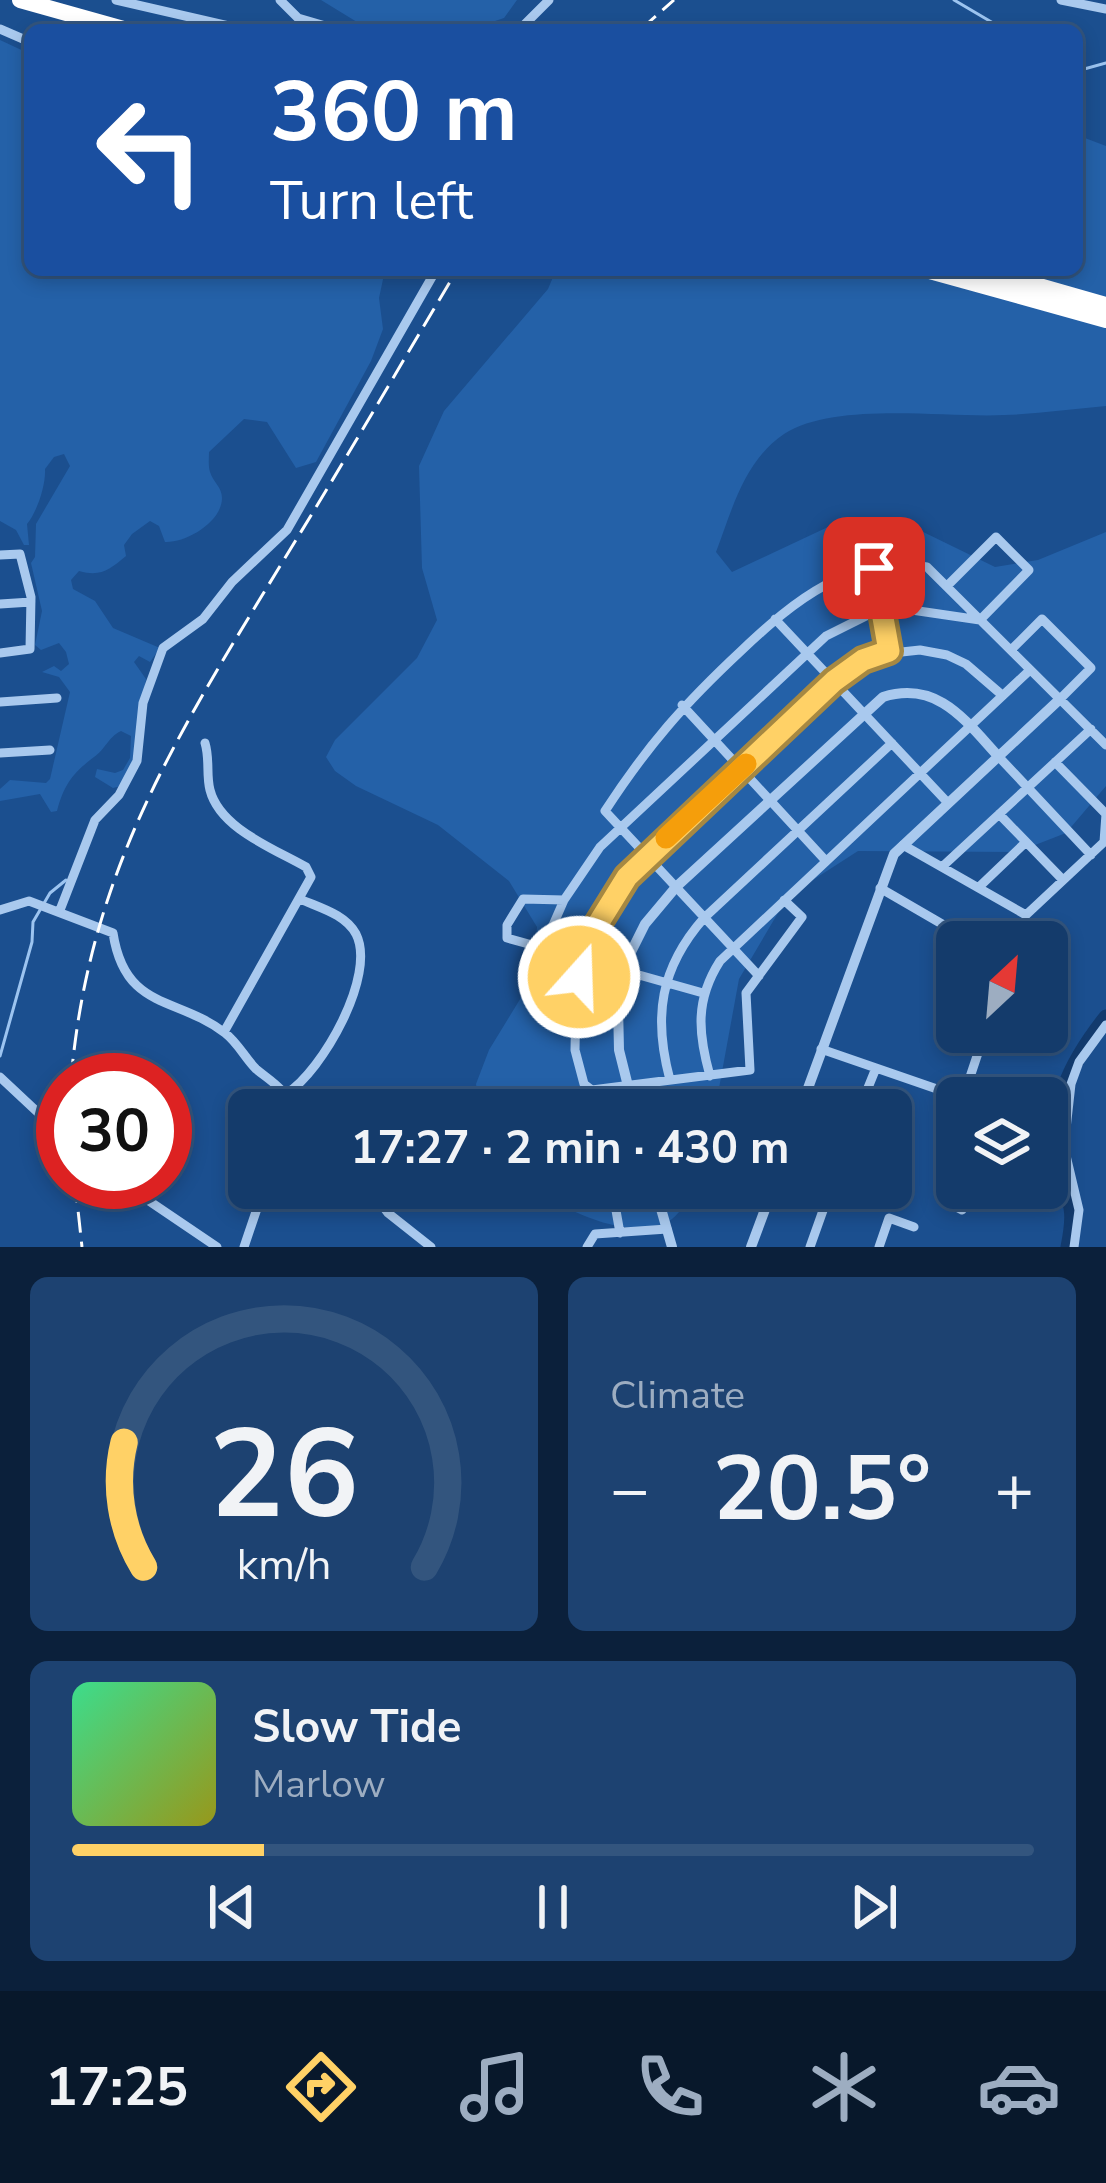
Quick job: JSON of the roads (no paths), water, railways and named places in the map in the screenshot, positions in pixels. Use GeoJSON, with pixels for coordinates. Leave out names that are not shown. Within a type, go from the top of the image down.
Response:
{"type":"FeatureCollection","features":[{"type":"Feature","properties":{"kind":"highway"},"geometry":{"type":"LineString","coordinates":[[16,0],[90,24]]}},
{"type":"Feature","properties":{"kind":"highway"},"geometry":{"type":"LineString","coordinates":[[16,0],[105,24]]}},
{"type":"Feature","properties":{"kind":"highway"},"geometry":{"type":"LineString","coordinates":[[948,276],[1106,320]]}},
{"type":"Feature","properties":{"kind":"highway"},"geometry":{"type":"LineString","coordinates":[[1005,276],[1106,304]]}},
{"type":"Feature","properties":{"kind":"street"},"geometry":{"type":"LineString","coordinates":[[116,0],[220,24]]}},
{"type":"Feature","properties":{"kind":"street"},"geometry":{"type":"LineString","coordinates":[[280,0],[316,24]]}},
{"type":"Feature","properties":{"kind":"street"},"geometry":{"type":"LineString","coordinates":[[525,24],[549,0]]}},
{"type":"Feature","properties":{"kind":"street"},"geometry":{"type":"LineString","coordinates":[[1061,0],[1106,9]]}},
{"type":"Feature","properties":{"kind":"street"},"geometry":{"type":"LineString","coordinates":[[60,910],[95,820],[119,795],[136,761],[143,703],[164,648],[203,619],[232,582],[286,530],[433,276]]}},
{"type":"Feature","properties":{"kind":"street"},"geometry":{"type":"LineString","coordinates":[[947,586],[996,537],[1029,570],[980,620]]}},
{"type":"Feature","properties":{"kind":"street"},"geometry":{"type":"LineString","coordinates":[[0,556],[20,554],[31,602],[30,649],[0,652]]}},
{"type":"Feature","properties":{"kind":"street"},"geometry":{"type":"LineString","coordinates":[[759,976],[605,812],[645,749],[682,705],[796,601],[834,579],[874,568],[927,567],[1106,745]]}},
{"type":"Feature","properties":{"kind":"street"},"geometry":{"type":"LineString","coordinates":[[874,568],[889,651]]}},
{"type":"Feature","properties":{"kind":"street"},"geometry":{"type":"LineString","coordinates":[[0,604],[31,602]]}},
{"type":"Feature","properties":{"kind":"street"},"geometry":{"type":"LineString","coordinates":[[576,998],[542,992],[537,986],[543,948],[564,900],[600,847],[807,652],[847,623],[882,612],[905,609],[980,620]]}},
{"type":"Feature","properties":{"kind":"street"},"geometry":{"type":"LineString","coordinates":[[776,619],[948,803]]}},
{"type":"Feature","properties":{"kind":"street"},"geometry":{"type":"LineString","coordinates":[[807,1089],[888,864],[1091,668],[1042,619],[1010,650]]}},
{"type":"Feature","properties":{"kind":"street"},"geometry":{"type":"LineString","coordinates":[[784,900],[802,917],[746,993],[750,1070],[592,1090],[584,1084],[575,1050],[576,998],[583,959],[605,908],[646,856],[834,681],[863,660],[889,651],[920,650],[947,655],[977,672],[1002,695]]}},
{"type":"Feature","properties":{"kind":"street"},"geometry":{"type":"LineString","coordinates":[[710,1076],[699,1024],[703,993],[720,961],[1030,670]]}},
{"type":"Feature","properties":{"kind":"street"},"geometry":{"type":"LineString","coordinates":[[629,1089],[617,1023],[624,972],[645,924],[676,887],[883,697],[918,692],[946,702],[1090,854]]}},
{"type":"Feature","properties":{"kind":"street"},"geometry":{"type":"LineString","coordinates":[[0,702],[57,698]]}},
{"type":"Feature","properties":{"kind":"street"},"geometry":{"type":"LineString","coordinates":[[682,705],[826,860]]}},
{"type":"Feature","properties":{"kind":"street"},"geometry":{"type":"LineString","coordinates":[[943,866],[1091,729]]}},
{"type":"Feature","properties":{"kind":"street"},"geometry":{"type":"LineString","coordinates":[[206,743],[210,790],[219,812],[306,867],[310,882],[224,1032]]}},
{"type":"Feature","properties":{"kind":"street"},"geometry":{"type":"LineString","coordinates":[[670,1080],[660,1039],[665,982],[682,945],[704,918],[892,743]]}},
{"type":"Feature","properties":{"kind":"street"},"geometry":{"type":"LineString","coordinates":[[0,753],[50,750]]}},
{"type":"Feature","properties":{"kind":"street"},"geometry":{"type":"LineString","coordinates":[[903,845],[1026,914],[1104,842],[1106,814],[1055,762]]}},
{"type":"Feature","properties":{"kind":"street"},"geometry":{"type":"LineString","coordinates":[[999,814],[1063,880]]}},
{"type":"Feature","properties":{"kind":"street"},"geometry":{"type":"LineString","coordinates":[[979,887],[1027,842]]}},
{"type":"Feature","properties":{"kind":"street"},"geometry":{"type":"LineString","coordinates":[[880,888],[937,921]]}},
{"type":"Feature","properties":{"kind":"street"},"geometry":{"type":"LineString","coordinates":[[292,1089],[324,1057],[361,965],[361,948],[346,922],[300,899]]}},
{"type":"Feature","properties":{"kind":"street"},"geometry":{"type":"LineString","coordinates":[[564,900],[523,899],[507,925],[507,938],[703,993]]}},
{"type":"Feature","properties":{"kind":"street"},"geometry":{"type":"LineString","coordinates":[[0,910],[29,901],[113,933],[140,992],[224,1032],[281,1089]]}},
{"type":"Feature","properties":{"kind":"street"},"geometry":{"type":"LineString","coordinates":[[1074,1247],[1078,1200],[1064,1148],[1071,1084],[1079,1062],[1106,1025]]}},
{"type":"Feature","properties":{"kind":"street"},"geometry":{"type":"LineString","coordinates":[[821,1049],[963,1098],[979,1053]]}},
{"type":"Feature","properties":{"kind":"street"},"geometry":{"type":"LineString","coordinates":[[867,1089],[875,1068]]}},
{"type":"Feature","properties":{"kind":"street"},"geometry":{"type":"LineString","coordinates":[[0,1077],[36,1111]]}},
{"type":"Feature","properties":{"kind":"street"},"geometry":{"type":"LineString","coordinates":[[161,1209],[218,1247]]}},
{"type":"Feature","properties":{"kind":"street"},"geometry":{"type":"LineString","coordinates":[[244,1247],[257,1209]]}},
{"type":"Feature","properties":{"kind":"street"},"geometry":{"type":"LineString","coordinates":[[385,1209],[430,1247]]}},
{"type":"Feature","properties":{"kind":"street"},"geometry":{"type":"LineString","coordinates":[[616,1209],[620,1233]]}},
{"type":"Feature","properties":{"kind":"street"},"geometry":{"type":"LineString","coordinates":[[662,1209],[672,1247]]}},
{"type":"Feature","properties":{"kind":"street"},"geometry":{"type":"LineString","coordinates":[[754,1246],[766,1209]]}},
{"type":"Feature","properties":{"kind":"street"},"geometry":{"type":"LineString","coordinates":[[810,1247],[824,1209]]}},
{"type":"Feature","properties":{"kind":"street"},"geometry":{"type":"LineString","coordinates":[[878,1247],[890,1219],[914,1227]]}},
{"type":"Feature","properties":{"kind":"street"},"geometry":{"type":"LineString","coordinates":[[587,1247],[595,1234],[667,1229]]}},
{"type":"Feature","properties":{"kind":"waterway"},"geometry":{"type":"LineString","coordinates":[[954,0],[995,24]]}},
{"type":"Feature","properties":{"kind":"waterway"},"geometry":{"type":"LineString","coordinates":[[1083,69],[1106,63]]}},
{"type":"Feature","properties":{"kind":"waterway"},"geometry":{"type":"LineString","coordinates":[[0,1056],[32,942],[33,922],[50,893],[66,880]]}},
{"type":"Feature","properties":{"kind":"waterway"},"geometry":{"type":"LineString","coordinates":[[1068,1247],[1072,1212],[1057,1143],[1060,1103],[1082,1051],[1106,1017]]}},
{"type":"Feature","properties":{"kind":"railway"},"geometry":{"type":"LineString","coordinates":[[647,24],[674,0]]}},
{"type":"Feature","properties":{"kind":"railway"},"geometry":{"type":"LineString","coordinates":[[75,1053],[97,933],[146,803],[211,680],[453,276]]}},
{"type":"Feature","properties":{"kind":"railway"},"geometry":{"type":"LineString","coordinates":[[78,1209],[82,1247]]}}]}
